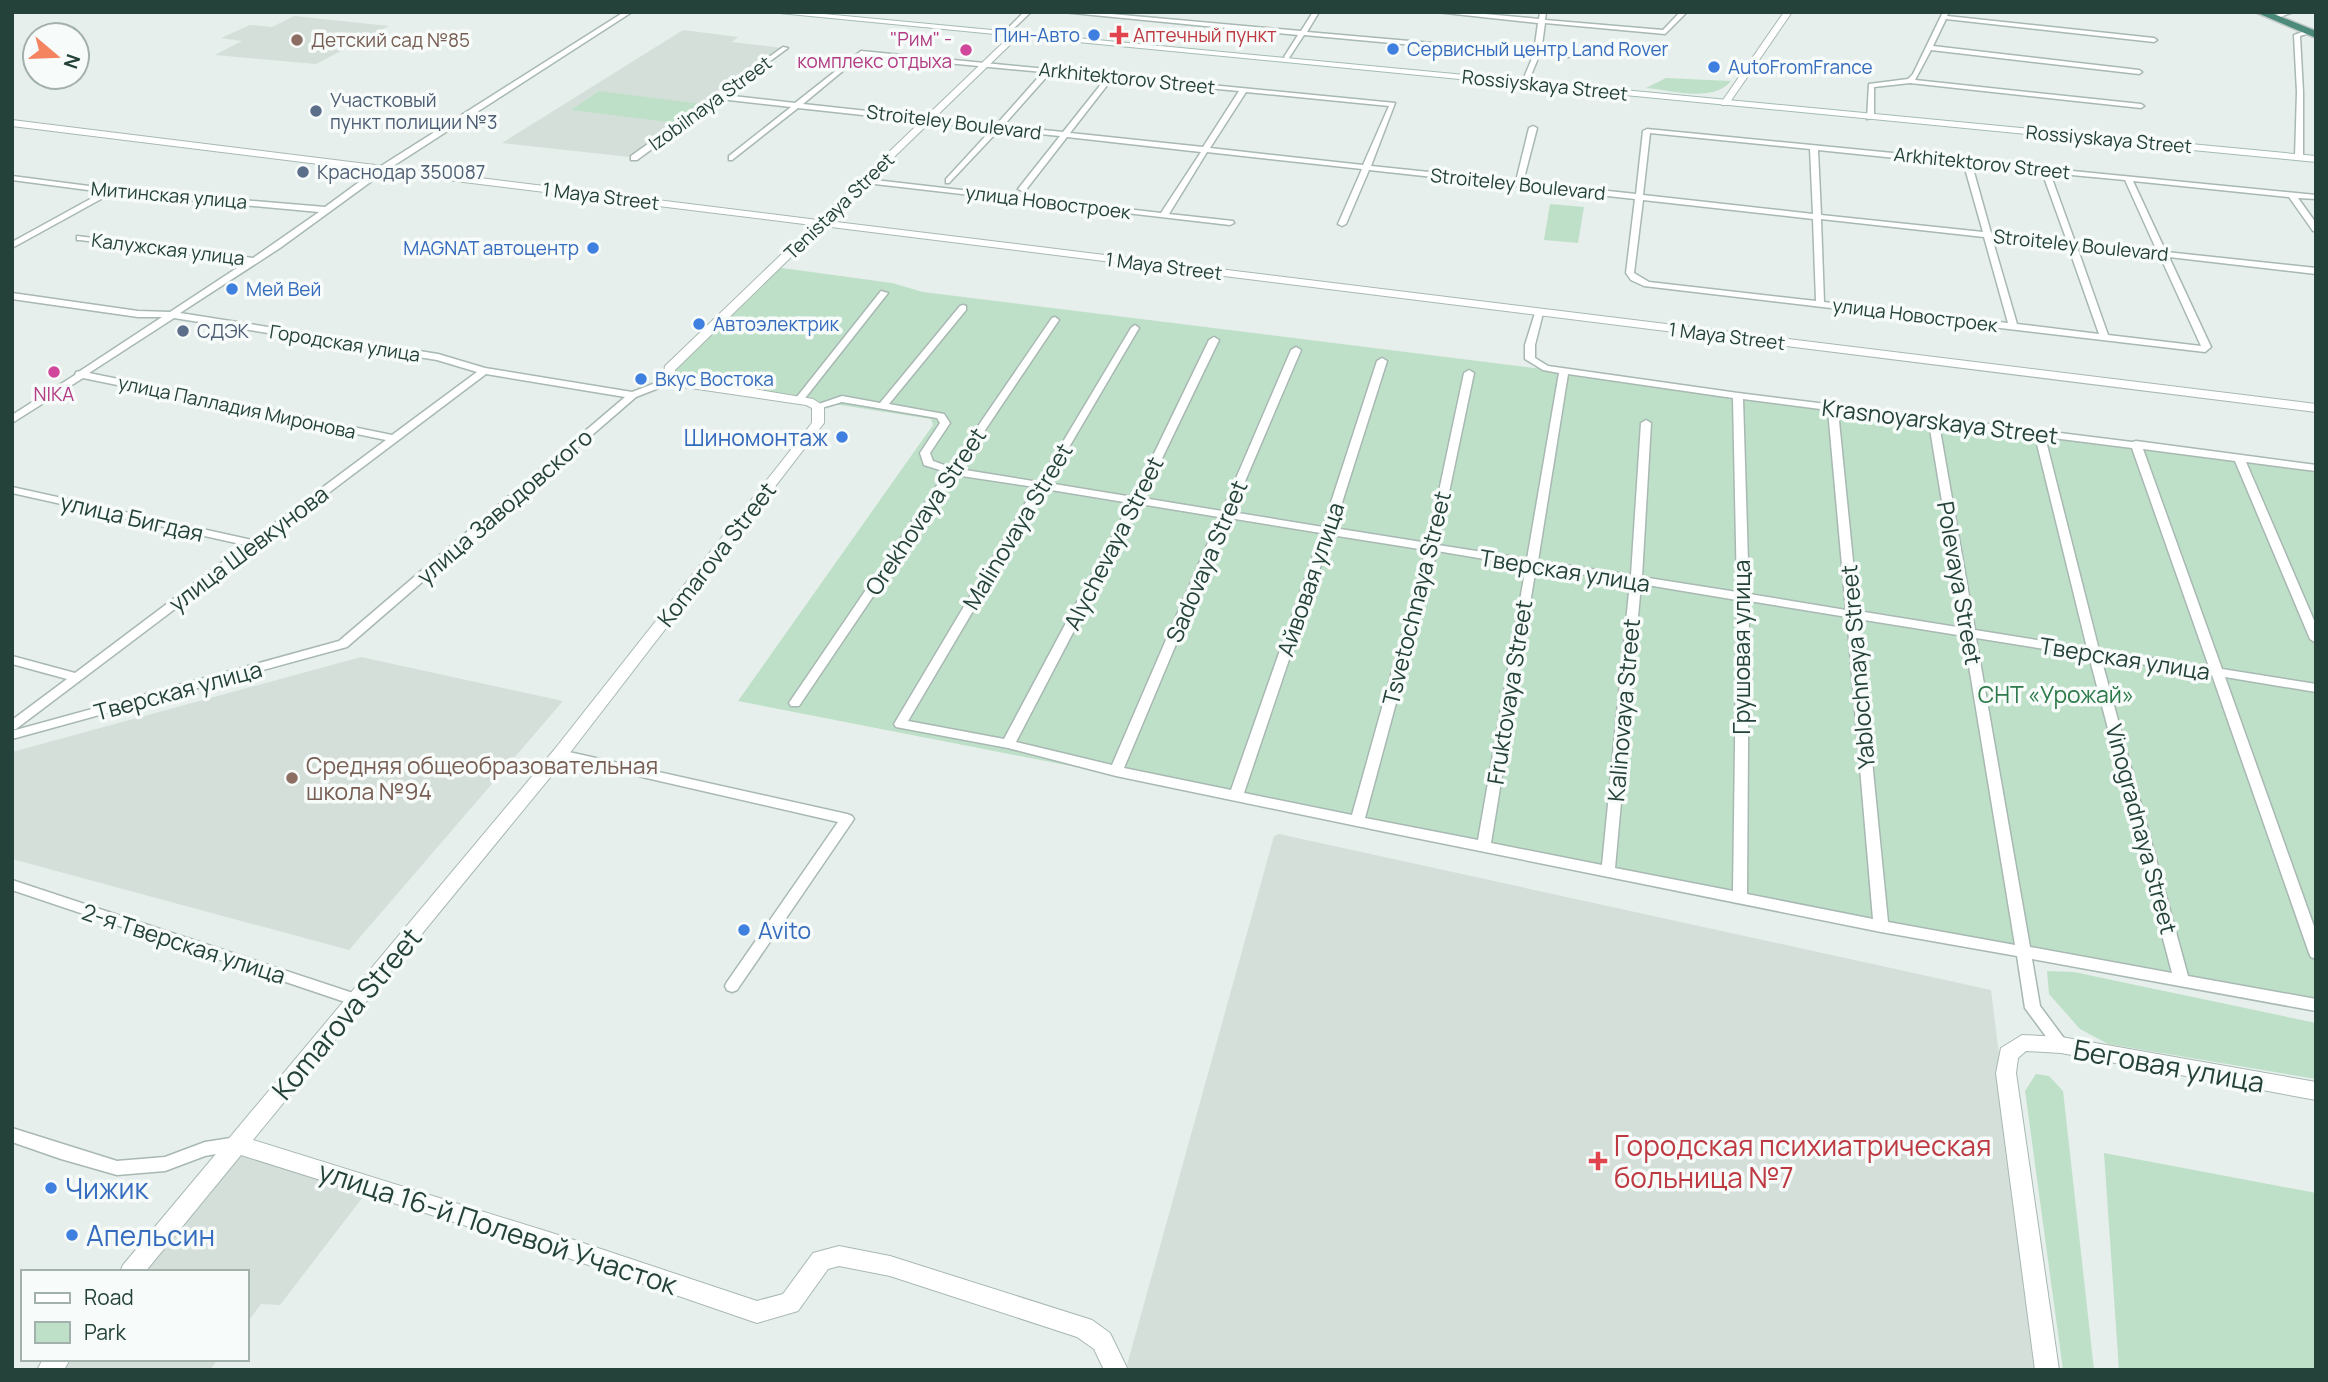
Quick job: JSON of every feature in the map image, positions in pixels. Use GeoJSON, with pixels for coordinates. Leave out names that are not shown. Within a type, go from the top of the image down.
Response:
{"type":"FeatureCollection","features":[{"type":"Feature","properties":{"kind":"highway"},"geometry":{"type":"LineString","coordinates":[[2259,12],[2278,15],[2313,33]]}},
{"type":"Feature","properties":{"kind":"main road","name":"Rossiyskaya Street"},"geometry":{"type":"LineString","coordinates":[[773,12],[1287,57],[1525,82]]}},
{"type":"Feature","properties":{"kind":"main road","name":"Rossiyskaya Street"},"geometry":{"type":"LineString","coordinates":[[812,12],[2316,158]]}},
{"type":"Feature","properties":{"kind":"street"},"geometry":{"type":"LineString","coordinates":[[12,419],[255,261],[382,169],[629,12]]}},
{"type":"Feature","properties":{"kind":"street"},"geometry":{"type":"LineString","coordinates":[[1012,33],[1028,12]]}},
{"type":"Feature","properties":{"kind":"street"},"geometry":{"type":"LineString","coordinates":[[1065,12],[1537,54],[1575,55]]}},
{"type":"Feature","properties":{"kind":"street"},"geometry":{"type":"LineString","coordinates":[[1287,57],[1316,12]]}},
{"type":"Feature","properties":{"kind":"street"},"geometry":{"type":"LineString","coordinates":[[1439,12],[1665,32],[1684,12]]}},
{"type":"Feature","properties":{"kind":"street"},"geometry":{"type":"LineString","coordinates":[[1525,82],[1537,54],[1543,12]]}},
{"type":"Feature","properties":{"kind":"street"},"geometry":{"type":"LineString","coordinates":[[1731,102],[1788,12]]}},
{"type":"Feature","properties":{"kind":"street"},"geometry":{"type":"LineString","coordinates":[[1731,102],[1796,12]]}},
{"type":"Feature","properties":{"kind":"street"},"geometry":{"type":"LineString","coordinates":[[1910,81],[1916,75],[1944,14],[2154,40]]}},
{"type":"Feature","properties":{"kind":"street","name":"Tenistaya Street"},"geometry":{"type":"LineString","coordinates":[[671,380],[667,372],[672,365],[929,120],[1012,33]]}},
{"type":"Feature","properties":{"kind":"street"},"geometry":{"type":"LineString","coordinates":[[2298,156],[2300,92],[2297,36],[2313,33]]}},
{"type":"Feature","properties":{"kind":"street","name":"Izobilnaya Street"},"geometry":{"type":"LineString","coordinates":[[634,158],[785,48]]}},
{"type":"Feature","properties":{"kind":"street"},"geometry":{"type":"LineString","coordinates":[[1929,48],[2139,72]]}},
{"type":"Feature","properties":{"kind":"street","name":"Arkhitektorov Street"},"geometry":{"type":"LineString","coordinates":[[798,105],[862,53],[1393,104],[1367,167]]}},
{"type":"Feature","properties":{"kind":"street"},"geometry":{"type":"LineString","coordinates":[[949,181],[1049,70]]}},
{"type":"Feature","properties":{"kind":"street"},"geometry":{"type":"LineString","coordinates":[[1023,189],[1111,76]]}},
{"type":"Feature","properties":{"kind":"street"},"geometry":{"type":"LineString","coordinates":[[1870,116],[1871,85],[1910,81],[2141,106]]}},
{"type":"Feature","properties":{"kind":"street"},"geometry":{"type":"LineString","coordinates":[[1164,215],[1244,89]]}},
{"type":"Feature","properties":{"kind":"street","name":"Stroiteley Boulevard"},"geometry":{"type":"LineString","coordinates":[[720,97],[2316,271]]}},
{"type":"Feature","properties":{"kind":"street"},"geometry":{"type":"LineString","coordinates":[[732,158],[798,105]]}},
{"type":"Feature","properties":{"kind":"street","name":"1 Maya Street"},"geometry":{"type":"LineString","coordinates":[[12,123],[2316,408]]}},
{"type":"Feature","properties":{"kind":"street"},"geometry":{"type":"LineString","coordinates":[[1519,184],[1533,128]]}},
{"type":"Feature","properties":{"kind":"street","name":"Arkhitektorov Street"},"geometry":{"type":"LineString","coordinates":[[1641,198],[1647,131],[2316,197]]}},
{"type":"Feature","properties":{"kind":"street"},"geometry":{"type":"LineString","coordinates":[[1814,146],[1820,304]]}},
{"type":"Feature","properties":{"kind":"street"},"geometry":{"type":"LineString","coordinates":[[1967,161],[2013,327]]}},
{"type":"Feature","properties":{"kind":"street"},"geometry":{"type":"LineString","coordinates":[[1342,224],[1367,167]]}},
{"type":"Feature","properties":{"kind":"street"},"geometry":{"type":"LineString","coordinates":[[2045,169],[2105,338]]}},
{"type":"Feature","properties":{"kind":"street"},"geometry":{"type":"LineString","coordinates":[[2127,177],[2163,254]]}},
{"type":"Feature","properties":{"kind":"street","name":"Митинская улица"},"geometry":{"type":"LineString","coordinates":[[12,178],[112,191],[329,209]]}},
{"type":"Feature","properties":{"kind":"street","name":"улица Новостроек"},"geometry":{"type":"LineString","coordinates":[[866,181],[1230,223]]}},
{"type":"Feature","properties":{"kind":"street"},"geometry":{"type":"LineString","coordinates":[[12,246],[112,191]]}},
{"type":"Feature","properties":{"kind":"street"},"geometry":{"type":"LineString","coordinates":[[2292,195],[2316,229]]}},
{"type":"Feature","properties":{"kind":"street","name":"улица Новостроек"},"geometry":{"type":"LineString","coordinates":[[1641,198],[1630,273],[1647,284],[2205,349],[2163,254]]}},
{"type":"Feature","properties":{"kind":"street"},"geometry":{"type":"LineString","coordinates":[[12,236],[28,238]]}},
{"type":"Feature","properties":{"kind":"street","name":"Калужская улица"},"geometry":{"type":"LineString","coordinates":[[80,238],[255,261]]}},
{"type":"Feature","properties":{"kind":"street"},"geometry":{"type":"LineString","coordinates":[[799,400],[884,293]]}},
{"type":"Feature","properties":{"kind":"street","name":"Городская улица"},"geometry":{"type":"LineString","coordinates":[[12,296],[138,314],[174,315],[438,357],[472,365],[484,371],[634,395]]}},
{"type":"Feature","properties":{"kind":"street"},"geometry":{"type":"LineString","coordinates":[[671,380],[799,400],[819,409],[842,399],[883,405],[963,308]]}},
{"type":"Feature","properties":{"kind":"street"},"geometry":{"type":"LineString","coordinates":[[1539,313],[1530,345],[1530,359],[1546,368],[1564,371]]}},
{"type":"Feature","properties":{"kind":"street","name":"Orekhovaya Street"},"geometry":{"type":"LineString","coordinates":[[795,703],[1055,320]]}},
{"type":"Feature","properties":{"kind":"street","name":"Malinovaya Street"},"geometry":{"type":"LineString","coordinates":[[1008,744],[900,724],[1135,328]]}},
{"type":"Feature","properties":{"kind":"street","name":"Alychevaya Street"},"geometry":{"type":"LineString","coordinates":[[1008,744],[1136,502],[1214,340]]}},
{"type":"Feature","properties":{"kind":"street","name":"Sadovaya Street"},"geometry":{"type":"LineString","coordinates":[[1116,771],[1296,350]]}},
{"type":"Feature","properties":{"kind":"street","name":"Айвовая улица"},"geometry":{"type":"LineString","coordinates":[[1236,796],[1327,532],[1382,361]]}},
{"type":"Feature","properties":{"kind":"street","name":"улица Шевкунова"},"geometry":{"type":"LineString","coordinates":[[12,726],[484,371]]}},
{"type":"Feature","properties":{"kind":"street","name":"Krasnoyarskaya Street"},"geometry":{"type":"LineString","coordinates":[[1564,371],[1738,396],[2316,468]]}},
{"type":"Feature","properties":{"kind":"street","name":"Fruktovaya Street"},"geometry":{"type":"LineString","coordinates":[[1484,846],[1564,371]]}},
{"type":"Feature","properties":{"kind":"street","name":"Tsvetochnaya Street"},"geometry":{"type":"LineString","coordinates":[[1357,821],[1432,548],[1469,373]]}},
{"type":"Feature","properties":{"kind":"street","name":"улица Палладия Миронова"},"geometry":{"type":"LineString","coordinates":[[79,374],[395,439]]}},
{"type":"Feature","properties":{"kind":"street","name":"улица Заводовского"},"geometry":{"type":"LineString","coordinates":[[343,644],[634,395],[671,380]]}},
{"type":"Feature","properties":{"kind":"street","name":"Грушовая улица"},"geometry":{"type":"LineString","coordinates":[[1738,396],[1743,598],[1740,898]]}},
{"type":"Feature","properties":{"kind":"street","name":"Тверская улица"},"geometry":{"type":"LineString","coordinates":[[883,405],[941,416],[945,423],[925,453],[928,463],[952,471],[2316,688]]}},
{"type":"Feature","properties":{"kind":"street","name":"Yablochnaya Street"},"geometry":{"type":"LineString","coordinates":[[1833,407],[1881,926]]}},
{"type":"Feature","properties":{"kind":"street","name":"Komarova Street"},"geometry":{"type":"LineString","coordinates":[[133,1270],[237,1144],[348,996],[560,754],[818,423],[819,409]]}},
{"type":"Feature","properties":{"kind":"street","name":"Polevaya Street"},"geometry":{"type":"LineString","coordinates":[[1933,420],[2024,952]]}},
{"type":"Feature","properties":{"kind":"street","name":"Kalinovaya Street"},"geometry":{"type":"LineString","coordinates":[[1608,871],[1636,581],[1646,423]]}},
{"type":"Feature","properties":{"kind":"street","name":"Vinogradnaya Street"},"geometry":{"type":"LineString","coordinates":[[2039,433],[2094,653],[2182,982]]}},
{"type":"Feature","properties":{"kind":"street"},"geometry":{"type":"LineString","coordinates":[[2136,444],[2316,953]]}},
{"type":"Feature","properties":{"kind":"street"},"geometry":{"type":"LineString","coordinates":[[2239,458],[2316,639]]}},
{"type":"Feature","properties":{"kind":"street","name":"улица Бигдая"},"geometry":{"type":"LineString","coordinates":[[12,491],[253,544]]}},
{"type":"Feature","properties":{"kind":"street","name":"Тверская улица"},"geometry":{"type":"LineString","coordinates":[[12,735],[343,644]]}},
{"type":"Feature","properties":{"kind":"street"},"geometry":{"type":"LineString","coordinates":[[12,660],[76,677]]}},
{"type":"Feature","properties":{"kind":"street"},"geometry":{"type":"LineString","coordinates":[[1008,744],[1116,771],[1740,898],[2316,1006]]}},
{"type":"Feature","properties":{"kind":"street"},"geometry":{"type":"LineString","coordinates":[[560,754],[847,819],[732,986]]}},
{"type":"Feature","properties":{"kind":"street","name":"2-я Тверская улица"},"geometry":{"type":"LineString","coordinates":[[12,885],[348,996]]}},
{"type":"Feature","properties":{"kind":"street"},"geometry":{"type":"LineString","coordinates":[[2024,952],[2033,1007],[2061,1045]]}},
{"type":"Feature","properties":{"kind":"street","name":"Беговая улица"},"geometry":{"type":"LineString","coordinates":[[2047,1370],[2006,1073],[2008,1054],[2022,1043],[2061,1045],[2316,1091]]}},
{"type":"Feature","properties":{"kind":"street"},"geometry":{"type":"LineString","coordinates":[[12,1135],[117,1168],[165,1164],[205,1149],[237,1144]]}},
{"type":"Feature","properties":{"kind":"street","name":"улица 16-й Полевой Участок"},"geometry":{"type":"LineString","coordinates":[[237,1144],[768,1310],[790,1303],[821,1260],[839,1256],[890,1266],[1084,1328],[1102,1341],[1116,1370]]}},
{"type":"Feature","properties":{"kind":"shaded area","name":"Детский сад №85"},"geometry":{"type":"Polygon","coordinates":[[[294,16],[389,26],[316,64],[215,55],[242,41],[221,38],[250,25],[272,27],[294,16]]]}},
{"type":"Feature","properties":{"kind":"shaded area"},"geometry":{"type":"Polygon","coordinates":[[[683,30],[738,37],[732,42],[782,48],[630,157],[502,143],[683,30]]]}},
{"type":"Feature","properties":{"kind":"shaded area","name":"Средняя общеобразовательная школа №94"},"geometry":{"type":"Polygon","coordinates":[[[361,657],[563,701],[349,950],[12,859],[12,752],[361,657]]]}},
{"type":"Feature","properties":{"kind":"shaded area","name":"Городская психиатрическая больница №7"},"geometry":{"type":"Polygon","coordinates":[[[1279,834],[1991,990],[2038,1370],[1130,1370],[1127,1365],[1274,836],[1279,834]]]}},
{"type":"Feature","properties":{"kind":"shaded area"},"geometry":{"type":"Polygon","coordinates":[[[239,1151],[366,1193],[280,1305],[261,1304],[248,1322],[248,1270],[140,1270],[239,1151]]]}},
{"type":"Feature","properties":{"kind":"shaded area"},"geometry":{"type":"Polygon","coordinates":[[[63,1361],[217,1361],[210,1370],[56,1370],[63,1361]]]}},
{"type":"Feature","properties":{"kind":"green space"},"geometry":{"type":"Polygon","coordinates":[[[1666,78],[1731,81],[1714,92],[1703,93],[1646,88],[1666,78]]]}},
{"type":"Feature","properties":{"kind":"green space"},"geometry":{"type":"Polygon","coordinates":[[[599,91],[703,104],[676,123],[571,110],[599,91]]]}},
{"type":"Feature","properties":{"kind":"green space"},"geometry":{"type":"Polygon","coordinates":[[[1550,204],[1584,207],[1578,243],[1544,240],[1550,204]]]}},
{"type":"Feature","properties":{"kind":"green space","name":"СНТ «Урожай»"},"geometry":{"type":"Polygon","coordinates":[[[782,268],[892,283],[923,292],[2316,465],[2316,1009],[738,701],[933,425],[931,419],[678,380],[671,371],[773,271],[782,268]]]}},
{"type":"Feature","properties":{"kind":"green space"},"geometry":{"type":"Polygon","coordinates":[[[2047,971],[2074,972],[2316,1023],[2316,1079],[2108,1044],[2080,1029],[2049,994],[2047,971]]]}},
{"type":"Feature","properties":{"kind":"green space"},"geometry":{"type":"Polygon","coordinates":[[[2036,1074],[2049,1076],[2063,1091],[2094,1370],[2063,1370],[2025,1091],[2036,1074]]]}},
{"type":"Feature","properties":{"kind":"green space"},"geometry":{"type":"Polygon","coordinates":[[[2104,1153],[2316,1193],[2316,1370],[2119,1370],[2104,1153]]]}},
{"type":"Feature","properties":{"kind":"place","name":"Пин-Авто"},"geometry":{"type":"Point","coordinates":[1094,35]}},
{"type":"Feature","properties":{"kind":"place","name":"Аптечный пункт"},"geometry":{"type":"Point","coordinates":[1119,35]}},
{"type":"Feature","properties":{"kind":"place","name":"Детский сад №85"},"geometry":{"type":"Point","coordinates":[297,40]}},
{"type":"Feature","properties":{"kind":"place","name":"Сервисный центр Land Rover"},"geometry":{"type":"Point","coordinates":[1393,49]}},
{"type":"Feature","properties":{"kind":"place","name":"\"Рим\" - комплекс отдыха"},"geometry":{"type":"Point","coordinates":[966,50]}},
{"type":"Feature","properties":{"kind":"place","name":"AutoFromFrance"},"geometry":{"type":"Point","coordinates":[1714,67]}},
{"type":"Feature","properties":{"kind":"place","name":"Участковый пункт полиции №3"},"geometry":{"type":"Point","coordinates":[316,111]}},
{"type":"Feature","properties":{"kind":"place","name":"Краснодар 350087"},"geometry":{"type":"Point","coordinates":[303,172]}},
{"type":"Feature","properties":{"kind":"place","name":"MAGNAT автоцентр"},"geometry":{"type":"Point","coordinates":[593,248]}},
{"type":"Feature","properties":{"kind":"place","name":"Мей Вей"},"geometry":{"type":"Point","coordinates":[232,289]}},
{"type":"Feature","properties":{"kind":"place","name":"Автоэлектрик"},"geometry":{"type":"Point","coordinates":[699,324]}},
{"type":"Feature","properties":{"kind":"place","name":"СДЭК"},"geometry":{"type":"Point","coordinates":[183,331]}},
{"type":"Feature","properties":{"kind":"place","name":"NIKA"},"geometry":{"type":"Point","coordinates":[54,372]}},
{"type":"Feature","properties":{"kind":"place","name":"Вкус Востока"},"geometry":{"type":"Point","coordinates":[641,379]}},
{"type":"Feature","properties":{"kind":"place","name":"Шиномонтаж"},"geometry":{"type":"Point","coordinates":[842,437]}},
{"type":"Feature","properties":{"kind":"place","name":"Средняя общеобразовательная школа №94"},"geometry":{"type":"Point","coordinates":[292,778]}},
{"type":"Feature","properties":{"kind":"place","name":"Avito"},"geometry":{"type":"Point","coordinates":[744,930]}},
{"type":"Feature","properties":{"kind":"place","name":"Городская психиатрическая больница №7"},"geometry":{"type":"Point","coordinates":[1598,1161]}},
{"type":"Feature","properties":{"kind":"place","name":"Чижик"},"geometry":{"type":"Point","coordinates":[51,1188]}},
{"type":"Feature","properties":{"kind":"place","name":"Апельсин"},"geometry":{"type":"Point","coordinates":[72,1235]}}]}
